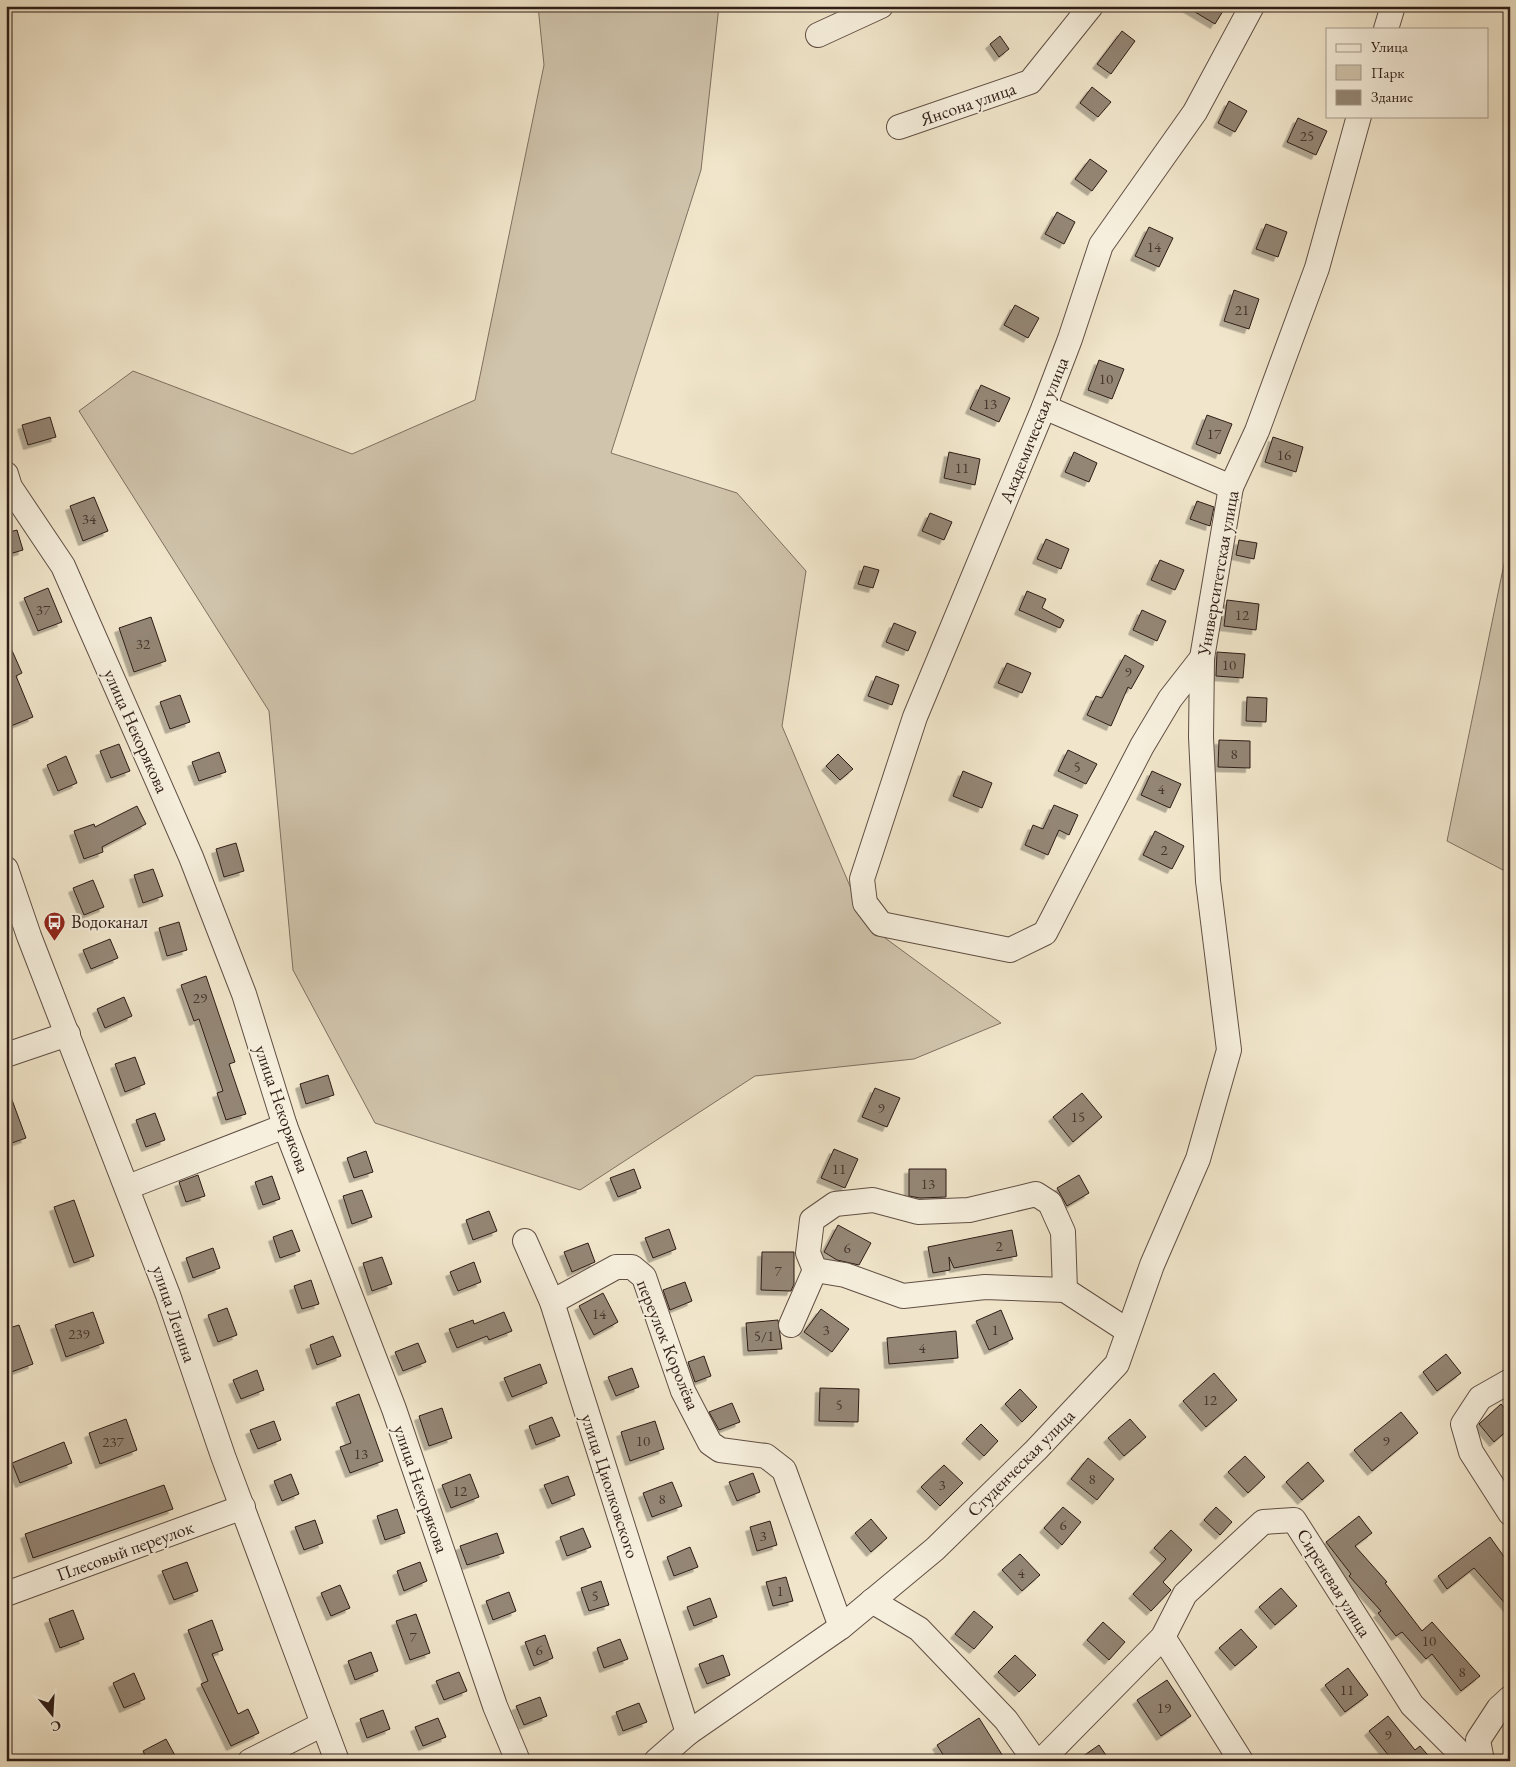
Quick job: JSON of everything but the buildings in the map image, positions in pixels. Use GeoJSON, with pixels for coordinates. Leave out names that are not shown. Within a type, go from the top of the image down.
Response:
{"type":"FeatureCollection","features":[{"type":"Feature","properties":{"kind":"street"},"geometry":{"type":"LineString","coordinates":[[818,35],[881,6]]}},
{"type":"Feature","properties":{"kind":"street","name":"Янсона улица"},"geometry":{"type":"LineString","coordinates":[[899,127],[1030,82],[1091,6]]}},
{"type":"Feature","properties":{"kind":"street","name":"Академическая улица"},"geometry":{"type":"LineString","coordinates":[[1202,658],[1170,699],[1142,746],[1046,932],[1010,950],[881,924],[866,903],[862,878],[916,717],[1044,407],[1070,339],[1100,245],[1195,112],[1252,6]]}},
{"type":"Feature","properties":{"kind":"street"},"geometry":{"type":"LineString","coordinates":[[1386,28],[1393,6]]}},
{"type":"Feature","properties":{"kind":"street","name":"Университетская улица"},"geometry":{"type":"LineString","coordinates":[[1229,1050],[1208,881],[1201,737],[1202,658],[1230,488],[1257,432],[1317,268],[1358,118]]}},
{"type":"Feature","properties":{"kind":"street"},"geometry":{"type":"LineString","coordinates":[[1044,407],[1230,488]]}},
{"type":"Feature","properties":{"kind":"street","name":"улица Некорякова"},"geometry":{"type":"LineString","coordinates":[[6,474],[10,487],[63,566],[191,857],[244,994],[285,1126],[394,1409],[495,1706],[518,1761]]}},
{"type":"Feature","properties":{"kind":"street","name":"улица Ленина"},"geometry":{"type":"LineString","coordinates":[[6,869],[30,936],[128,1187],[337,1761]]}},
{"type":"Feature","properties":{"kind":"street"},"geometry":{"type":"LineString","coordinates":[[6,1055],[68,1034]]}},
{"type":"Feature","properties":{"kind":"street","name":"Студенческая улица"},"geometry":{"type":"LineString","coordinates":[[656,1761],[688,1733],[841,1627],[935,1549],[1036,1450],[1117,1364],[1152,1264],[1198,1159],[1229,1050]]}},
{"type":"Feature","properties":{"kind":"street"},"geometry":{"type":"LineString","coordinates":[[128,1187],[285,1126]]}},
{"type":"Feature","properties":{"kind":"street"},"geometry":{"type":"LineString","coordinates":[[791,1325],[814,1270],[808,1254],[812,1220],[835,1204],[873,1200],[918,1212],[969,1210],[1036,1194],[1050,1203],[1063,1232],[1065,1290]]}},
{"type":"Feature","properties":{"kind":"street","name":"улица Циолковского"},"geometry":{"type":"LineString","coordinates":[[525,1241],[552,1302],[688,1733]]}},
{"type":"Feature","properties":{"kind":"street","name":"переулок Королёва"},"geometry":{"type":"LineString","coordinates":[[552,1302],[616,1267],[632,1267],[644,1276],[683,1391],[710,1443],[720,1450],[766,1456],[784,1470],[841,1627]]}},
{"type":"Feature","properties":{"kind":"street"},"geometry":{"type":"LineString","coordinates":[[814,1270],[845,1275],[903,1296],[985,1287],[1065,1290],[1128,1331]]}},
{"type":"Feature","properties":{"kind":"street"},"geometry":{"type":"LineString","coordinates":[[1510,1381],[1480,1398],[1463,1424],[1471,1452],[1510,1513]]}},
{"type":"Feature","properties":{"kind":"street","name":"Плесовый переулок"},"geometry":{"type":"LineString","coordinates":[[6,1594],[243,1507]]}},
{"type":"Feature","properties":{"kind":"street","name":"Сиреневая улица"},"geometry":{"type":"LineString","coordinates":[[1041,1761],[1163,1637],[1185,1594],[1263,1522],[1294,1520],[1412,1704],[1468,1761]]}},
{"type":"Feature","properties":{"kind":"street"},"geometry":{"type":"LineString","coordinates":[[872,1601],[919,1629],[1006,1720],[1036,1761]]}},
{"type":"Feature","properties":{"kind":"street"},"geometry":{"type":"LineString","coordinates":[[1163,1637],[1241,1761]]}},
{"type":"Feature","properties":{"kind":"street"},"geometry":{"type":"LineString","coordinates":[[1482,1761],[1478,1740],[1499,1708],[1510,1698]]}},
{"type":"Feature","properties":{"kind":"street"},"geometry":{"type":"LineString","coordinates":[[250,1761],[323,1724]]}},
{"type":"Feature","properties":{"kind":"green space"},"geometry":{"type":"Polygon","coordinates":[[[538,6],[719,6],[701,170],[611,453],[737,493],[806,571],[782,726],[866,924],[1001,1023],[914,1059],[755,1076],[580,1190],[375,1123],[293,970],[269,711],[79,411],[133,371],[352,454],[475,400],[544,65],[538,6]]]}},
{"type":"Feature","properties":{"kind":"green space"},"geometry":{"type":"Polygon","coordinates":[[[1510,535],[1510,862],[1505,871],[1447,841],[1510,535]]]}},
{"type":"Feature","properties":{"kind":"place","name":"Водоканал"},"geometry":{"type":"Point","coordinates":[55,941]}}]}
